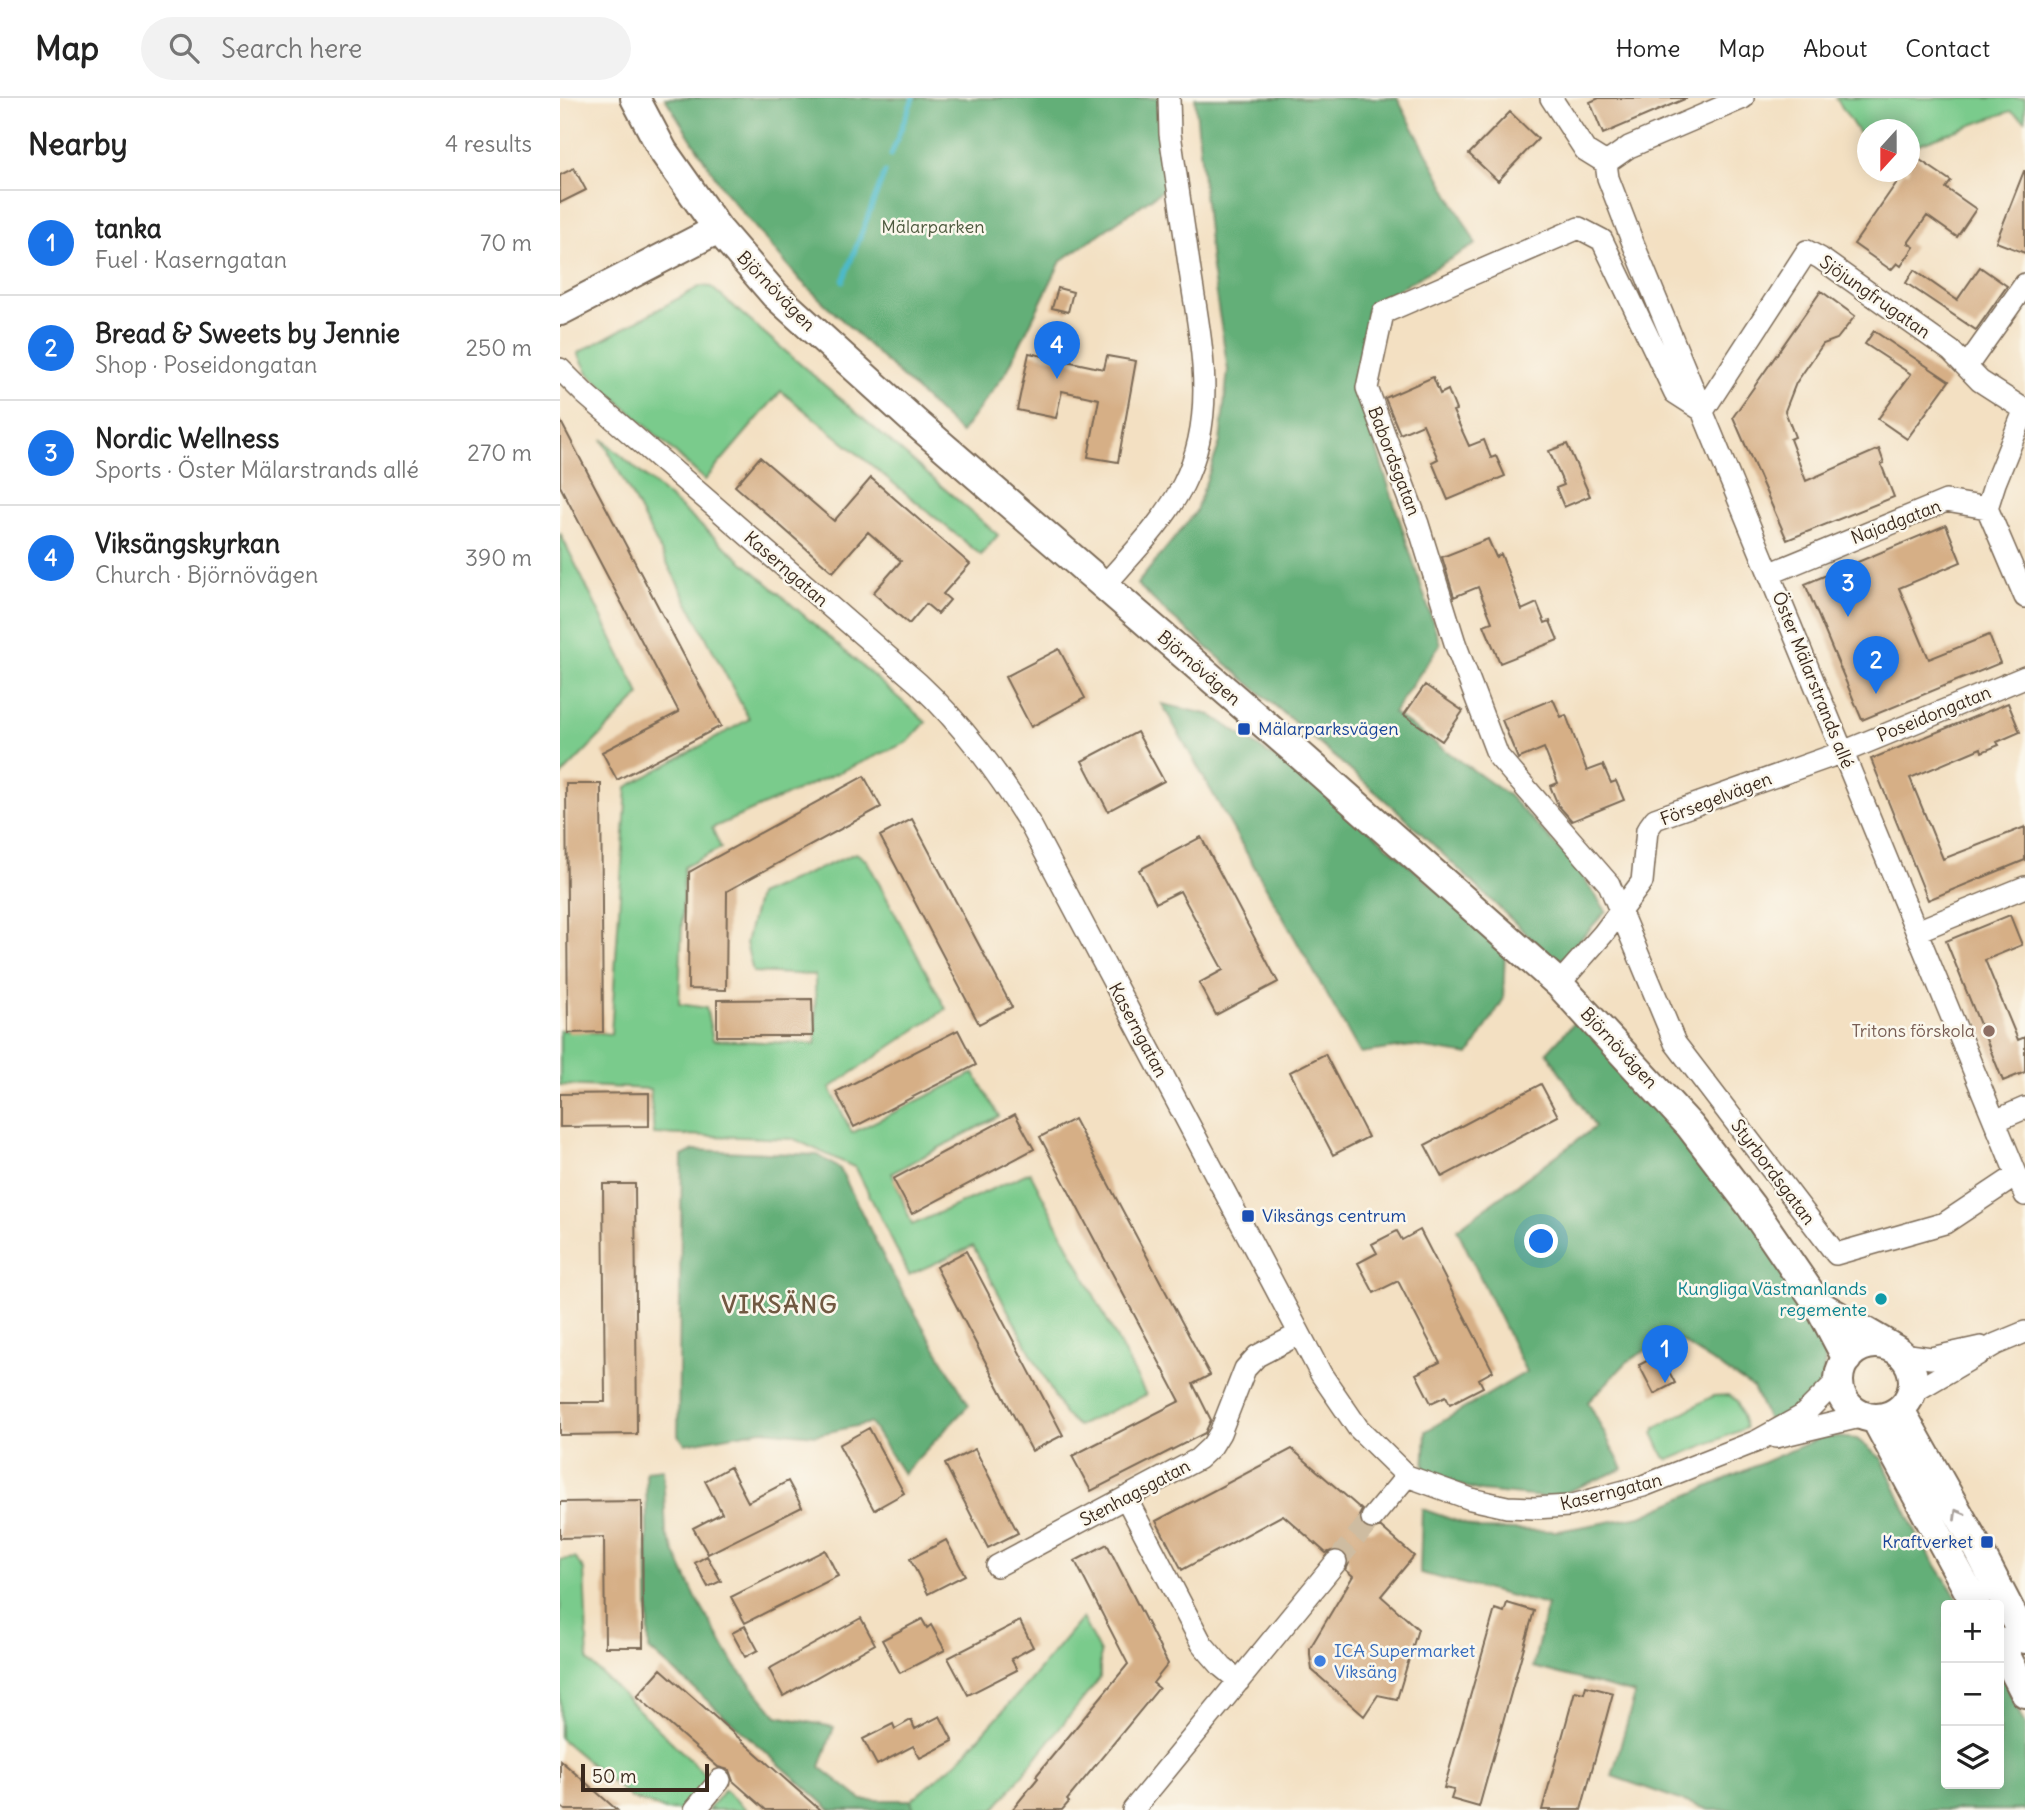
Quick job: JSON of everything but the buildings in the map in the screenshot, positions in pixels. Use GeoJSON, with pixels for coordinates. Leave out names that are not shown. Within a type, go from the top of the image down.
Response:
{"type":"FeatureCollection","features":[{"type":"Feature","properties":{"kind":"main road","name":"Björnövägen"},"geometry":{"type":"LineString","coordinates":[[635,98],[663,151],[718,229],[775,295],[915,422],[1559,985],[1690,1126],[1751,1206],[1818,1304],[1843,1369]]}},
{"type":"Feature","properties":{"kind":"main road"},"geometry":{"type":"LineString","coordinates":[[560,312],[718,229]]}},
{"type":"Feature","properties":{"kind":"main road","name":"Björnövägen"},"geometry":{"type":"LineString","coordinates":[[1818,1304],[1896,1350]]}},
{"type":"Feature","properties":{"kind":"main road"},"geometry":{"type":"LineString","coordinates":[[1888,1409],[1912,1372],[1896,1350],[1878,1344],[1866,1345],[1856,1350],[1843,1369],[1840,1391],[1846,1402],[1888,1409],[1974,1541],[2025,1639]]}},
{"type":"Feature","properties":{"kind":"main road"},"geometry":{"type":"LineString","coordinates":[[1888,1409],[1974,1600]]}},
{"type":"Feature","properties":{"kind":"main road"},"geometry":{"type":"LineString","coordinates":[[2004,1652],[2025,1693]]}},
{"type":"Feature","properties":{"kind":"street"},"geometry":{"type":"LineString","coordinates":[[1104,586],[1154,528],[1182,485],[1196,449],[1204,412],[1204,361],[1170,134],[1169,98]]}},
{"type":"Feature","properties":{"kind":"street"},"geometry":{"type":"LineString","coordinates":[[1551,98],[1585,150],[1606,163],[1629,147],[1743,98]]}},
{"type":"Feature","properties":{"kind":"street","name":"Öster Mälarstrands allé"},"geometry":{"type":"LineString","coordinates":[[1606,163],[1612,189],[2025,1195]]}},
{"type":"Feature","properties":{"kind":"street","name":"Babordsgatan"},"geometry":{"type":"LineString","coordinates":[[1619,912],[1609,884],[1498,756],[1455,643],[1418,524],[1367,388],[1384,313],[1579,228],[1602,240],[1675,393],[1703,411]]}},
{"type":"Feature","properties":{"kind":"street","name":"Sjöjungfrugatan"},"geometry":{"type":"LineString","coordinates":[[1703,411],[1807,251],[1951,351],[1980,381],[2025,409]]}},
{"type":"Feature","properties":{"kind":"street"},"geometry":{"type":"LineString","coordinates":[[1967,366],[2025,285]]}},
{"type":"Feature","properties":{"kind":"street","name":"Kaserngatan"},"geometry":{"type":"LineString","coordinates":[[560,369],[585,394],[918,683],[945,708],[975,743],[1030,824],[1321,1374],[1358,1428],[1407,1476],[1471,1499],[1507,1507],[1569,1506],[1662,1480],[1757,1441],[1802,1416],[1843,1369]]}},
{"type":"Feature","properties":{"kind":"street"},"geometry":{"type":"LineString","coordinates":[[2025,409],[1987,508],[2025,597]]}},
{"type":"Feature","properties":{"kind":"street","name":"Najadgatan"},"geometry":{"type":"LineString","coordinates":[[1769,574],[1945,501],[1987,508]]}},
{"type":"Feature","properties":{"kind":"street","name":"Poseidongatan"},"geometry":{"type":"LineString","coordinates":[[1843,752],[2025,677]]}},
{"type":"Feature","properties":{"kind":"street","name":"Försegelvägen"},"geometry":{"type":"LineString","coordinates":[[1559,985],[1642,882],[1647,830],[1656,819],[1843,752]]}},
{"type":"Feature","properties":{"kind":"street"},"geometry":{"type":"LineString","coordinates":[[1917,931],[2025,887]]}},
{"type":"Feature","properties":{"kind":"street","name":"Styrbordsgatan"},"geometry":{"type":"LineString","coordinates":[[1619,912],[1675,1044],[1836,1254],[1945,1223],[2017,1175]]}},
{"type":"Feature","properties":{"kind":"street"},"geometry":{"type":"LineString","coordinates":[[1995,1121],[2025,1108]]}},
{"type":"Feature","properties":{"kind":"street"},"geometry":{"type":"LineString","coordinates":[[1888,1409],[1997,1344],[2025,1332]]}},
{"type":"Feature","properties":{"kind":"street","name":"Stenhagsgatan"},"geometry":{"type":"LineString","coordinates":[[997,1566],[1198,1459],[1212,1446],[1228,1416],[1245,1369],[1257,1356],[1299,1334]]}},
{"type":"Feature","properties":{"kind":"street"},"geometry":{"type":"LineString","coordinates":[[1896,1350],[1931,1358],[1997,1344]]}},
{"type":"Feature","properties":{"kind":"street","name":"Kaserngatan"},"geometry":{"type":"LineString","coordinates":[[1757,1441],[1888,1409]]}},
{"type":"Feature","properties":{"kind":"street"},"geometry":{"type":"LineString","coordinates":[[1372,1518],[1407,1476]]}},
{"type":"Feature","properties":{"kind":"street"},"geometry":{"type":"LineString","coordinates":[[1126,1498],[1202,1644],[1222,1667],[1239,1681]]}},
{"type":"Feature","properties":{"kind":"street"},"geometry":{"type":"LineString","coordinates":[[1133,1810],[1336,1562]]}},
{"type":"Feature","properties":{"kind":"street"},"geometry":{"type":"LineString","coordinates":[[695,1810],[720,1780]]}},
{"type":"Feature","properties":{"kind":"green space","name":"Mälarparken"},"geometry":{"type":"Polygon","coordinates":[[[665,98],[1160,98],[1158,107],[1167,187],[1061,261],[1007,371],[961,433],[800,280],[725,192],[665,98]]]}},
{"type":"Feature","properties":{"kind":"green space"},"geometry":{"type":"Polygon","coordinates":[[[1195,98],[1397,98],[1476,244],[1368,307],[1356,386],[1440,644],[1393,713],[1508,795],[1573,863],[1606,911],[1558,964],[1400,813],[1167,613],[1137,584],[1195,513],[1220,442],[1228,370],[1211,263],[1195,98]]]}},
{"type":"Feature","properties":{"kind":"green space"},"geometry":{"type":"Polygon","coordinates":[[[1836,98],[2025,98],[2025,120],[2011,111],[1920,143],[1920,119],[1857,119],[1857,131],[1836,98]]]}},
{"type":"Feature","properties":{"kind":"green space"},"geometry":{"type":"Polygon","coordinates":[[[701,286],[711,287],[998,535],[981,555],[781,391],[705,480],[588,373],[578,353],[701,286]]]}},
{"type":"Feature","properties":{"kind":"green space"},"geometry":{"type":"Polygon","coordinates":[[[602,439],[926,722],[908,742],[712,828],[721,848],[684,867],[679,1004],[706,1008],[713,1040],[816,1044],[815,975],[753,972],[746,943],[758,895],[856,853],[867,861],[946,1009],[830,1088],[852,1133],[974,1073],[999,1116],[892,1173],[912,1225],[1030,1172],[1146,1395],[1078,1426],[1064,1414],[973,1246],[909,1275],[856,1168],[794,1139],[654,1134],[650,1089],[560,1085],[560,1030],[611,1034],[627,787],[749,719],[602,439]]]}},
{"type":"Feature","properties":{"kind":"green space"},"geometry":{"type":"Polygon","coordinates":[[[560,533],[640,695],[560,777],[560,533]]]}},
{"type":"Feature","properties":{"kind":"green space"},"geometry":{"type":"Polygon","coordinates":[[[1162,704],[1211,715],[1332,797],[1505,950],[1503,1000],[1469,1055],[1412,1046],[1360,1053],[1162,704]]]}},
{"type":"Feature","properties":{"kind":"green space"},"geometry":{"type":"Polygon","coordinates":[[[1579,1017],[1752,1218],[1816,1324],[1826,1354],[1822,1385],[1809,1400],[1769,1422],[1753,1388],[1671,1335],[1627,1362],[1588,1402],[1623,1469],[1552,1498],[1480,1491],[1424,1475],[1426,1431],[1526,1372],[1457,1229],[1595,1127],[1547,1052],[1579,1017]]]}},
{"type":"Feature","properties":{"kind":"green space"},"geometry":{"type":"Polygon","coordinates":[[[694,1150],[818,1155],[840,1169],[891,1272],[969,1405],[903,1474],[870,1423],[815,1435],[762,1430],[685,1444],[678,1435],[682,1156],[694,1150]]]}},
{"type":"Feature","properties":{"kind":"green space"},"geometry":{"type":"Polygon","coordinates":[[[1729,1395],[1737,1401],[1746,1428],[1669,1460],[1664,1457],[1653,1433],[1656,1428],[1713,1396],[1729,1395]]]}},
{"type":"Feature","properties":{"kind":"green space"},"geometry":{"type":"Polygon","coordinates":[[[1824,1436],[1857,1439],[1882,1459],[1920,1541],[1959,1600],[1941,1600],[1941,1789],[2004,1789],[2004,1681],[2025,1725],[2025,1810],[1709,1810],[1612,1776],[1635,1694],[1533,1667],[1547,1605],[1420,1573],[1422,1509],[1479,1529],[1558,1531],[1641,1516],[1824,1436]]]}},
{"type":"Feature","properties":{"kind":"green space"},"geometry":{"type":"Polygon","coordinates":[[[663,1469],[666,1533],[696,1598],[736,1667],[777,1716],[834,1727],[820,1767],[862,1800],[911,1800],[914,1810],[831,1810],[649,1649],[646,1471],[663,1469]]]}},
{"type":"Feature","properties":{"kind":"green space"},"geometry":{"type":"Polygon","coordinates":[[[575,1558],[584,1570],[588,1661],[710,1779],[684,1810],[666,1810],[631,1798],[560,1738],[560,1560],[575,1558]]]}},
{"type":"Feature","properties":{"kind":"green space"},"geometry":{"type":"Polygon","coordinates":[[[1082,1618],[1100,1653],[1100,1678],[994,1810],[914,1810],[911,1800],[958,1761],[1082,1618]]]}},
{"type":"Feature","properties":{"kind":"green space"},"geometry":{"type":"Polygon","coordinates":[[[724,1790],[747,1810],[708,1810],[724,1790]]]}},
{"type":"Feature","properties":{"kind":"waterway"},"geometry":{"type":"LineString","coordinates":[[891,155],[913,98]]}},
{"type":"Feature","properties":{"kind":"waterway"},"geometry":{"type":"LineString","coordinates":[[843,281],[885,172]]}},
{"type":"Feature","properties":{"kind":"tunnel"},"geometry":{"type":"LineString","coordinates":[[1336,1562],[1372,1518]]}},
{"type":"Feature","properties":{"kind":"place","name":"Viksängskyrkan"},"geometry":{"type":"Point","coordinates":[1057,379]}},
{"type":"Feature","properties":{"kind":"place","name":"Nordic Wellness"},"geometry":{"type":"Point","coordinates":[1848,617]}},
{"type":"Feature","properties":{"kind":"place","name":"Bread & Sweets by Jennie"},"geometry":{"type":"Point","coordinates":[1876,694]}},
{"type":"Feature","properties":{"kind":"place","name":"Mälarparksvägen"},"geometry":{"type":"Point","coordinates":[1244,729]}},
{"type":"Feature","properties":{"kind":"place","name":"Tritons förskola"},"geometry":{"type":"Point","coordinates":[1989,1031]}},
{"type":"Feature","properties":{"kind":"place","name":"Viksängs centrum"},"geometry":{"type":"Point","coordinates":[1248,1216]}},
{"type":"Feature","properties":{"kind":"place","name":"Kungliga Västmanlands regemente"},"geometry":{"type":"Point","coordinates":[1881,1299]}},
{"type":"Feature","properties":{"kind":"place","name":"tanka"},"geometry":{"type":"Point","coordinates":[1665,1383]}},
{"type":"Feature","properties":{"kind":"place","name":"Kraftverket"},"geometry":{"type":"Point","coordinates":[1987,1542]}},
{"type":"Feature","properties":{"kind":"place","name":"ICA Supermarket Viksäng"},"geometry":{"type":"Point","coordinates":[1320,1661]}},
{"type":"Feature","properties":{"kind":"district","name":"VIKSÄNG"},"geometry":{"type":"Point","coordinates":[780,1305]}}]}
